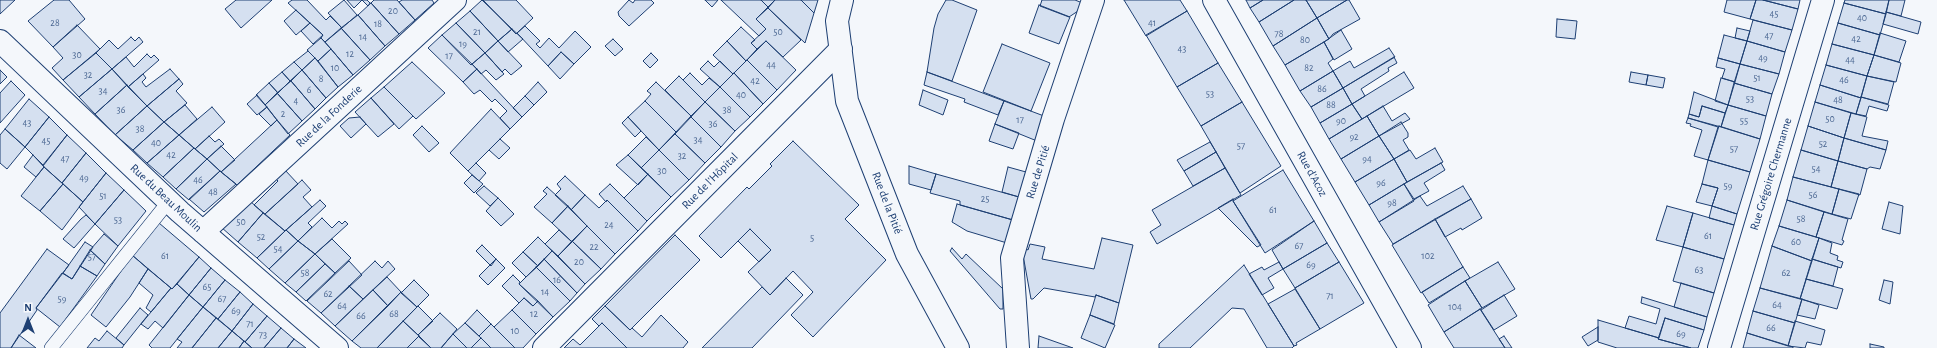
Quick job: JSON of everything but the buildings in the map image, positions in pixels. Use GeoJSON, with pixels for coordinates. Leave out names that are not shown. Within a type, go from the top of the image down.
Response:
{"type":"FeatureCollection","features":[{"type":"Feature","properties":{"kind":"street","name":"Rue de la Fonderie"},"geometry":{"type":"LineString","coordinates":[[204,232],[455,0]]}},
{"type":"Feature","properties":{"kind":"street"},"geometry":{"type":"LineString","coordinates":[[841,49],[838,21],[842,0]]}},
{"type":"Feature","properties":{"kind":"street","name":"Rue de Pitié"},"geometry":{"type":"LineString","coordinates":[[1018,348],[1012,258],[1053,119],[1093,0]]}},
{"type":"Feature","properties":{"kind":"street","name":"Rue d'Acoz"},"geometry":{"type":"LineString","coordinates":[[1214,0],[1410,348]]}},
{"type":"Feature","properties":{"kind":"street","name":"Rue Grégoire Chermanne"},"geometry":{"type":"LineString","coordinates":[[1719,348],[1823,0]]}},
{"type":"Feature","properties":{"kind":"street","name":"Rue du Beau Moulin"},"geometry":{"type":"LineString","coordinates":[[0,41],[169,201],[338,348]]}},
{"type":"Feature","properties":{"kind":"street","name":"Rue de l'Hôpital"},"geometry":{"type":"LineString","coordinates":[[544,348],[841,49]]}},
{"type":"Feature","properties":{"kind":"street","name":"Rue de la Pitié"},"geometry":{"type":"LineString","coordinates":[[841,49],[847,101],[907,254],[958,348]]}},
{"type":"Feature","properties":{"kind":"lane"},"geometry":{"type":"LineString","coordinates":[[52,348],[169,201]]}}]}
